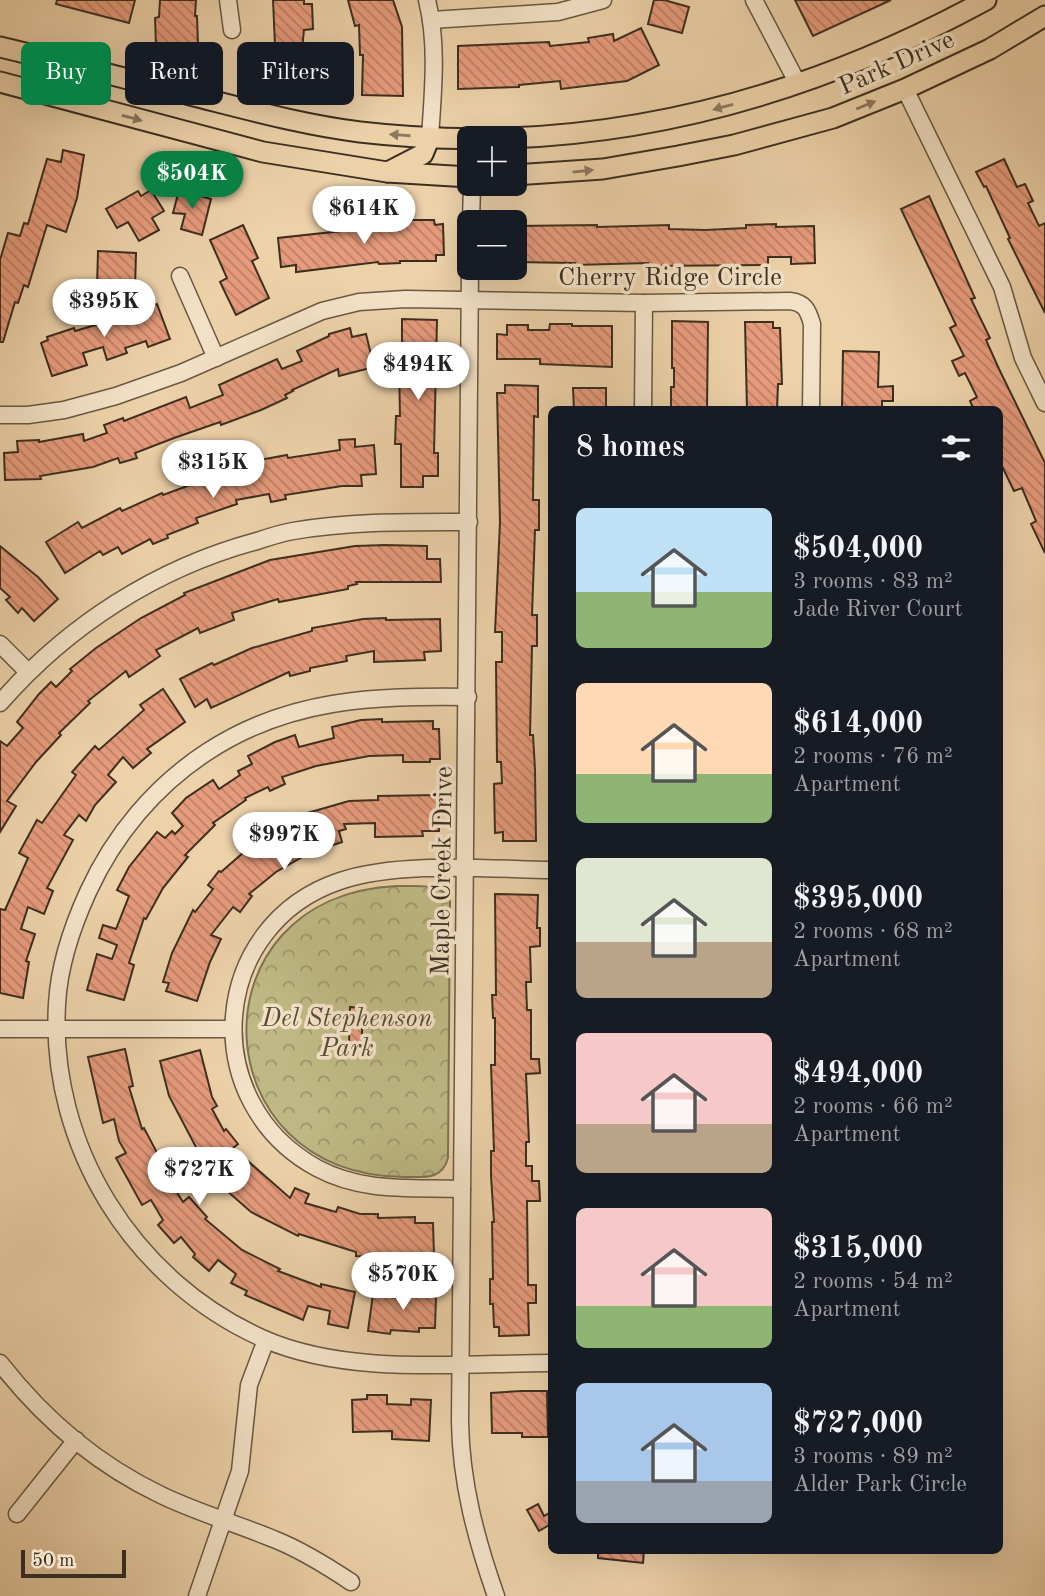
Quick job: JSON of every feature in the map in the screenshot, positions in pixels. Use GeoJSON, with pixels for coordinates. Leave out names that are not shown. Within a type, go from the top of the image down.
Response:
{"type":"FeatureCollection","features":[{"type":"Feature","properties":{"kind":"main road","name":"Park Drive"},"geometry":{"type":"LineString","coordinates":[[0,47],[263,114],[360,132],[430,137],[542,136],[596,132],[723,108],[793,85],[881,51],[986,0]]}},
{"type":"Feature","properties":{"kind":"main road","name":"Park Drive"},"geometry":{"type":"LineString","coordinates":[[527,175],[603,169],[678,156],[734,145],[833,118],[905,89],[990,48],[1045,16]]}},
{"type":"Feature","properties":{"kind":"main road"},"geometry":{"type":"LineString","coordinates":[[0,82],[238,146],[387,172],[457,176]]}},
{"type":"Feature","properties":{"kind":"main road"},"geometry":{"type":"LineString","coordinates":[[387,172],[423,153],[430,137]]}},
{"type":"Feature","properties":{"kind":"street"},"geometry":{"type":"LineString","coordinates":[[228,0],[232,30]]}},
{"type":"Feature","properties":{"kind":"street"},"geometry":{"type":"LineString","coordinates":[[426,0],[431,20],[433,50],[430,137]]}},
{"type":"Feature","properties":{"kind":"street"},"geometry":{"type":"LineString","coordinates":[[431,20],[558,12],[603,0]]}},
{"type":"Feature","properties":{"kind":"street"},"geometry":{"type":"LineString","coordinates":[[754,0],[793,85]]}},
{"type":"Feature","properties":{"kind":"street"},"geometry":{"type":"LineString","coordinates":[[905,89],[1002,287],[1023,358],[1045,403]]}},
{"type":"Feature","properties":{"kind":"street"},"geometry":{"type":"LineString","coordinates":[[180,276],[216,358]]}},
{"type":"Feature","properties":{"kind":"street","name":"Maple Creek Drive"},"geometry":{"type":"LineString","coordinates":[[470,280],[460,1446],[467,1499],[496,1596]]}},
{"type":"Feature","properties":{"kind":"street","name":"Cherry Ridge Circle"},"geometry":{"type":"LineString","coordinates":[[0,415],[47,413],[88,405],[146,386],[342,305],[378,300],[801,302],[808,311],[811,324],[811,406]]}},
{"type":"Feature","properties":{"kind":"street"},"geometry":{"type":"LineString","coordinates":[[643,406],[644,303]]}},
{"type":"Feature","properties":{"kind":"street"},"geometry":{"type":"LineString","coordinates":[[0,703],[28,672],[76,631],[122,599],[181,567],[229,548],[290,531],[316,527],[401,522],[469,522]]}},
{"type":"Feature","properties":{"kind":"street"},"geometry":{"type":"LineString","coordinates":[[0,643],[28,672]]}},
{"type":"Feature","properties":{"kind":"street"},"geometry":{"type":"LineString","coordinates":[[468,697],[374,697],[316,706],[263,723],[208,751],[143,806],[107,855],[70,938],[57,1001],[63,1093],[71,1124],[95,1182],[114,1213],[157,1265],[184,1289],[238,1326],[267,1340],[306,1352],[351,1360],[389,1363],[548,1363]]}},
{"type":"Feature","properties":{"kind":"street"},"geometry":{"type":"LineString","coordinates":[[462,1189],[381,1188],[341,1179],[304,1161],[281,1142],[258,1115],[242,1080],[232,1029],[239,991],[253,953],[264,936],[297,904],[339,882],[387,871],[548,870]]}},
{"type":"Feature","properties":{"kind":"street"},"geometry":{"type":"LineString","coordinates":[[0,1028],[232,1029]]}},
{"type":"Feature","properties":{"kind":"street"},"geometry":{"type":"LineString","coordinates":[[197,1596],[240,1471],[249,1385],[267,1340]]}},
{"type":"Feature","properties":{"kind":"street"},"geometry":{"type":"LineString","coordinates":[[0,1363],[34,1403],[76,1440],[141,1485],[222,1521],[303,1552],[351,1582]]}},
{"type":"Feature","properties":{"kind":"street"},"geometry":{"type":"LineString","coordinates":[[17,1514],[76,1440]]}},
{"type":"Feature","properties":{"kind":"green space","name":"Del Stephenson Park"},"geometry":{"type":"Polygon","coordinates":[[[397,886],[434,888],[441,890],[450,901],[448,1158],[442,1170],[426,1177],[405,1177],[337,1165],[288,1133],[258,1087],[246,1035],[255,982],[282,935],[330,901],[397,886]]]}},
{"type":"Feature","properties":{"kind":"building"},"geometry":{"type":"Polygon","coordinates":[[[57,0],[135,0],[129,23],[56,4],[57,0]]]}},
{"type":"Feature","properties":{"kind":"building"},"geometry":{"type":"Polygon","coordinates":[[[160,0],[196,0],[198,42],[156,42],[155,18],[159,17],[160,0]]]}},
{"type":"Feature","properties":{"kind":"building"},"geometry":{"type":"Polygon","coordinates":[[[273,0],[304,0],[304,4],[312,4],[313,29],[304,30],[303,42],[275,42],[273,0]]]}},
{"type":"Feature","properties":{"kind":"building"},"geometry":{"type":"Polygon","coordinates":[[[348,0],[393,0],[402,27],[403,96],[362,95],[363,55],[360,55],[359,25],[355,26],[348,0]]]}},
{"type":"Feature","properties":{"kind":"building"},"geometry":{"type":"Polygon","coordinates":[[[654,0],[689,7],[682,33],[648,24],[654,0]]]}},
{"type":"Feature","properties":{"kind":"building"},"geometry":{"type":"Polygon","coordinates":[[[795,0],[891,0],[813,36],[795,0]]]}},
{"type":"Feature","properties":{"kind":"building"},"geometry":{"type":"Polygon","coordinates":[[[641,28],[659,65],[627,81],[561,89],[560,81],[519,87],[458,89],[458,46],[549,42],[550,46],[589,42],[588,38],[613,34],[614,41],[641,28]]]}},
{"type":"Feature","properties":{"kind":"building"},"geometry":{"type":"Polygon","coordinates":[[[63,150],[84,155],[77,198],[66,232],[47,225],[28,287],[24,285],[18,303],[15,302],[3,342],[0,342],[0,260],[8,233],[20,236],[24,223],[28,224],[47,159],[61,162],[63,150]]]}},
{"type":"Feature","properties":{"kind":"building"},"geometry":{"type":"Polygon","coordinates":[[[1004,159],[1017,187],[1025,184],[1033,201],[1028,203],[1039,226],[1045,223],[1045,313],[1008,239],[1010,238],[986,186],[984,187],[976,172],[1004,159]]]}},
{"type":"Feature","properties":{"kind":"building"},"geometry":{"type":"Polygon","coordinates":[[[151,190],[164,211],[152,218],[159,230],[139,241],[128,222],[117,228],[106,209],[138,191],[141,196],[151,190]]]}},
{"type":"Feature","properties":{"kind":"building"},"geometry":{"type":"Polygon","coordinates":[[[179,190],[211,199],[202,235],[181,229],[185,214],[173,213],[179,190]]]}},
{"type":"Feature","properties":{"kind":"building"},"geometry":{"type":"Polygon","coordinates":[[[929,196],[975,298],[971,299],[990,338],[986,340],[1045,463],[1045,553],[1031,524],[1036,521],[1022,488],[1014,491],[1003,468],[1003,406],[972,406],[970,401],[977,397],[965,373],[959,376],[952,361],[964,356],[950,328],[956,325],[901,209],[929,196]]]}},
{"type":"Feature","properties":{"kind":"building"},"geometry":{"type":"Polygon","coordinates":[[[406,220],[434,220],[435,225],[443,224],[444,255],[436,255],[436,261],[378,262],[296,272],[296,265],[281,267],[278,238],[406,224],[406,220]]]}},
{"type":"Feature","properties":{"kind":"building"},"geometry":{"type":"Polygon","coordinates":[[[243,225],[258,258],[252,261],[269,298],[236,315],[220,282],[227,278],[210,240],[243,225]]]}},
{"type":"Feature","properties":{"kind":"building"},"geometry":{"type":"Polygon","coordinates":[[[669,225],[669,229],[705,230],[746,228],[746,225],[814,226],[815,263],[791,264],[791,257],[768,257],[768,265],[648,266],[648,263],[575,265],[527,262],[527,226],[669,225]]]}},
{"type":"Feature","properties":{"kind":"building"},"geometry":{"type":"Polygon","coordinates":[[[98,251],[136,253],[135,289],[97,288],[98,251]]]}},
{"type":"Feature","properties":{"kind":"building"},"geometry":{"type":"Polygon","coordinates":[[[157,304],[170,339],[148,347],[146,341],[125,348],[127,353],[107,360],[103,347],[83,353],[87,365],[52,376],[41,343],[48,340],[47,337],[116,319],[157,304]]]}},
{"type":"Feature","properties":{"kind":"building"},"geometry":{"type":"Polygon","coordinates":[[[402,319],[437,320],[434,453],[438,453],[438,476],[423,476],[423,487],[401,487],[401,444],[395,444],[396,416],[400,416],[402,319]]]}},
{"type":"Feature","properties":{"kind":"building"},"geometry":{"type":"Polygon","coordinates":[[[672,321],[708,322],[707,406],[671,406],[671,387],[674,387],[672,321]]]}},
{"type":"Feature","properties":{"kind":"building"},"geometry":{"type":"Polygon","coordinates":[[[745,322],[773,322],[773,328],[780,328],[782,384],[778,384],[777,406],[747,406],[745,322]]]}},
{"type":"Feature","properties":{"kind":"building"},"geometry":{"type":"Polygon","coordinates":[[[550,324],[612,326],[612,367],[540,364],[540,359],[497,359],[497,334],[507,335],[507,325],[528,325],[528,330],[549,330],[550,324]]]}},
{"type":"Feature","properties":{"kind":"building"},"geometry":{"type":"Polygon","coordinates":[[[350,328],[352,337],[366,334],[374,367],[339,376],[338,369],[292,390],[285,395],[287,398],[261,410],[135,453],[137,458],[120,463],[118,458],[93,467],[40,476],[41,479],[5,480],[4,453],[18,452],[17,441],[39,442],[83,434],[84,441],[107,433],[104,425],[123,418],[124,421],[186,397],[190,408],[223,395],[219,385],[277,359],[282,369],[302,361],[297,351],[329,334],[350,328]]]}},
{"type":"Feature","properties":{"kind":"building"},"geometry":{"type":"Polygon","coordinates":[[[843,351],[879,352],[878,387],[893,386],[893,401],[882,401],[882,406],[842,406],[843,351]]]}},
{"type":"Feature","properties":{"kind":"building"},"geometry":{"type":"Polygon","coordinates":[[[505,385],[538,386],[538,417],[534,416],[533,500],[539,500],[539,530],[535,530],[532,615],[537,615],[537,646],[532,646],[530,735],[533,735],[535,769],[536,841],[503,841],[503,832],[495,833],[494,784],[502,783],[501,762],[497,762],[496,662],[502,662],[502,632],[495,632],[500,522],[497,393],[505,393],[505,385]]]}},
{"type":"Feature","properties":{"kind":"building"},"geometry":{"type":"Polygon","coordinates":[[[573,388],[606,388],[606,406],[574,406],[573,388]]]}},
{"type":"Feature","properties":{"kind":"building"},"geometry":{"type":"Polygon","coordinates":[[[355,439],[355,447],[374,445],[376,474],[361,475],[362,486],[342,486],[285,495],[286,499],[271,502],[269,494],[236,500],[237,504],[196,518],[198,523],[167,535],[168,538],[153,544],[150,539],[122,554],[118,547],[103,555],[100,551],[65,573],[46,542],[78,522],[82,528],[120,508],[122,511],[162,493],[163,495],[209,478],[207,470],[242,459],[243,463],[340,450],[339,440],[355,439]]]}},
{"type":"Feature","properties":{"kind":"building"},"geometry":{"type":"Polygon","coordinates":[[[0,546],[38,577],[58,599],[34,621],[22,608],[18,613],[6,600],[10,597],[0,588],[0,546]]]}},
{"type":"Feature","properties":{"kind":"building"},"geometry":{"type":"Polygon","coordinates":[[[355,546],[427,546],[427,559],[440,559],[441,582],[356,582],[357,584],[348,586],[348,589],[279,602],[278,599],[232,613],[234,620],[200,633],[198,628],[156,650],[160,656],[129,677],[126,671],[88,701],[90,703],[59,733],[61,735],[36,762],[7,801],[16,806],[0,832],[0,741],[7,746],[23,728],[17,722],[39,694],[51,682],[56,687],[72,671],[70,669],[96,648],[141,618],[185,595],[184,593],[270,560],[355,546]]]}},
{"type":"Feature","properties":{"kind":"building"},"geometry":{"type":"Polygon","coordinates":[[[386,618],[440,619],[441,651],[424,652],[425,660],[374,662],[374,651],[346,656],[347,661],[310,668],[310,671],[290,676],[289,672],[211,708],[207,699],[195,707],[180,679],[212,663],[214,665],[252,648],[312,631],[312,628],[386,618]]]}},
{"type":"Feature","properties":{"kind":"building"},"geometry":{"type":"Polygon","coordinates":[[[163,689],[185,722],[147,749],[151,753],[133,768],[123,757],[108,775],[116,782],[95,805],[86,821],[79,815],[64,835],[73,840],[47,888],[53,891],[44,914],[28,907],[21,929],[35,934],[26,961],[29,962],[23,998],[0,993],[0,909],[5,910],[28,858],[19,853],[37,820],[42,823],[76,775],[72,772],[95,746],[99,750],[144,710],[140,705],[163,689]]]}},
{"type":"Feature","properties":{"kind":"building"},"geometry":{"type":"Polygon","coordinates":[[[382,719],[382,722],[433,721],[433,729],[439,729],[440,759],[430,759],[430,762],[403,762],[403,755],[369,756],[316,766],[282,777],[285,784],[270,791],[268,787],[245,798],[246,800],[213,823],[215,825],[185,855],[188,857],[163,888],[146,919],[144,918],[129,963],[134,965],[124,1000],[87,990],[97,954],[112,959],[117,945],[99,938],[103,925],[116,929],[129,896],[117,890],[129,867],[157,832],[165,838],[172,831],[175,834],[183,826],[172,813],[186,798],[213,780],[219,789],[240,775],[238,771],[252,764],[248,756],[275,742],[295,735],[299,747],[334,738],[332,727],[361,720],[382,719]]]}},
{"type":"Feature","properties":{"kind":"building"},"geometry":{"type":"Polygon","coordinates":[[[438,795],[439,831],[422,831],[423,836],[375,837],[375,823],[344,824],[346,829],[339,831],[342,842],[324,848],[318,830],[296,842],[304,856],[276,872],[249,894],[252,896],[240,912],[233,907],[211,935],[221,939],[197,1001],[166,991],[169,983],[163,982],[172,953],[193,910],[195,912],[213,889],[208,885],[219,871],[267,832],[297,816],[349,801],[378,800],[378,796],[438,795]]]}},
{"type":"Feature","properties":{"kind":"building"},"geometry":{"type":"Polygon","coordinates":[[[495,894],[538,895],[537,928],[540,928],[540,946],[530,947],[531,982],[526,982],[527,1010],[531,1010],[531,1059],[539,1059],[540,1073],[526,1074],[529,1142],[526,1142],[526,1166],[532,1166],[532,1181],[539,1181],[540,1201],[527,1201],[528,1285],[536,1285],[536,1303],[528,1303],[529,1335],[499,1336],[499,1327],[494,1327],[493,1304],[490,1304],[494,1222],[491,1176],[491,1151],[494,1151],[491,1065],[495,1065],[492,995],[496,995],[495,894]]]}},
{"type":"Feature","properties":{"kind":"building"},"geometry":{"type":"Polygon","coordinates":[[[350,1007],[362,1008],[362,1047],[349,1047],[350,1007]]]}},
{"type":"Feature","properties":{"kind":"building"},"geometry":{"type":"Polygon","coordinates":[[[125,1049],[133,1086],[129,1087],[142,1129],[144,1128],[174,1179],[170,1181],[183,1202],[189,1197],[207,1217],[205,1219],[242,1250],[280,1269],[278,1271],[321,1287],[321,1284],[355,1292],[348,1328],[328,1324],[330,1311],[308,1306],[303,1320],[245,1295],[247,1291],[231,1283],[236,1274],[218,1260],[209,1271],[193,1257],[195,1254],[181,1237],[174,1243],[158,1225],[163,1220],[151,1200],[142,1205],[116,1158],[126,1153],[119,1141],[114,1119],[103,1123],[88,1057],[125,1049]]]}},
{"type":"Feature","properties":{"kind":"building"},"geometry":{"type":"Polygon","coordinates":[[[200,1050],[212,1097],[217,1106],[212,1109],[224,1131],[226,1129],[238,1144],[233,1148],[290,1198],[295,1188],[309,1194],[305,1203],[336,1212],[338,1207],[360,1214],[378,1214],[378,1218],[415,1217],[415,1223],[433,1223],[434,1255],[393,1258],[356,1256],[356,1252],[299,1234],[298,1236],[251,1212],[218,1183],[216,1185],[193,1155],[198,1151],[169,1096],[160,1061],[200,1050]]]}},
{"type":"Feature","properties":{"kind":"building"},"geometry":{"type":"Polygon","coordinates":[[[400,1290],[428,1291],[428,1297],[436,1297],[435,1328],[419,1328],[419,1332],[391,1330],[390,1334],[368,1331],[373,1294],[399,1298],[400,1290]]]}},
{"type":"Feature","properties":{"kind":"building"},"geometry":{"type":"Polygon","coordinates":[[[547,1391],[548,1437],[522,1437],[522,1433],[492,1433],[491,1393],[547,1391]]]}},
{"type":"Feature","properties":{"kind":"building"},"geometry":{"type":"Polygon","coordinates":[[[367,1395],[387,1395],[387,1404],[411,1405],[411,1399],[431,1400],[429,1441],[392,1439],[392,1431],[353,1432],[352,1400],[367,1399],[367,1395]]]}},
{"type":"Feature","properties":{"kind":"building"},"geometry":{"type":"Polygon","coordinates":[[[538,1504],[544,1516],[548,1514],[548,1526],[539,1531],[527,1510],[538,1504]]]}},
{"type":"Feature","properties":{"kind":"building"},"geometry":{"type":"Polygon","coordinates":[[[598,1554],[644,1554],[643,1563],[598,1558],[598,1554]]]}}]}
